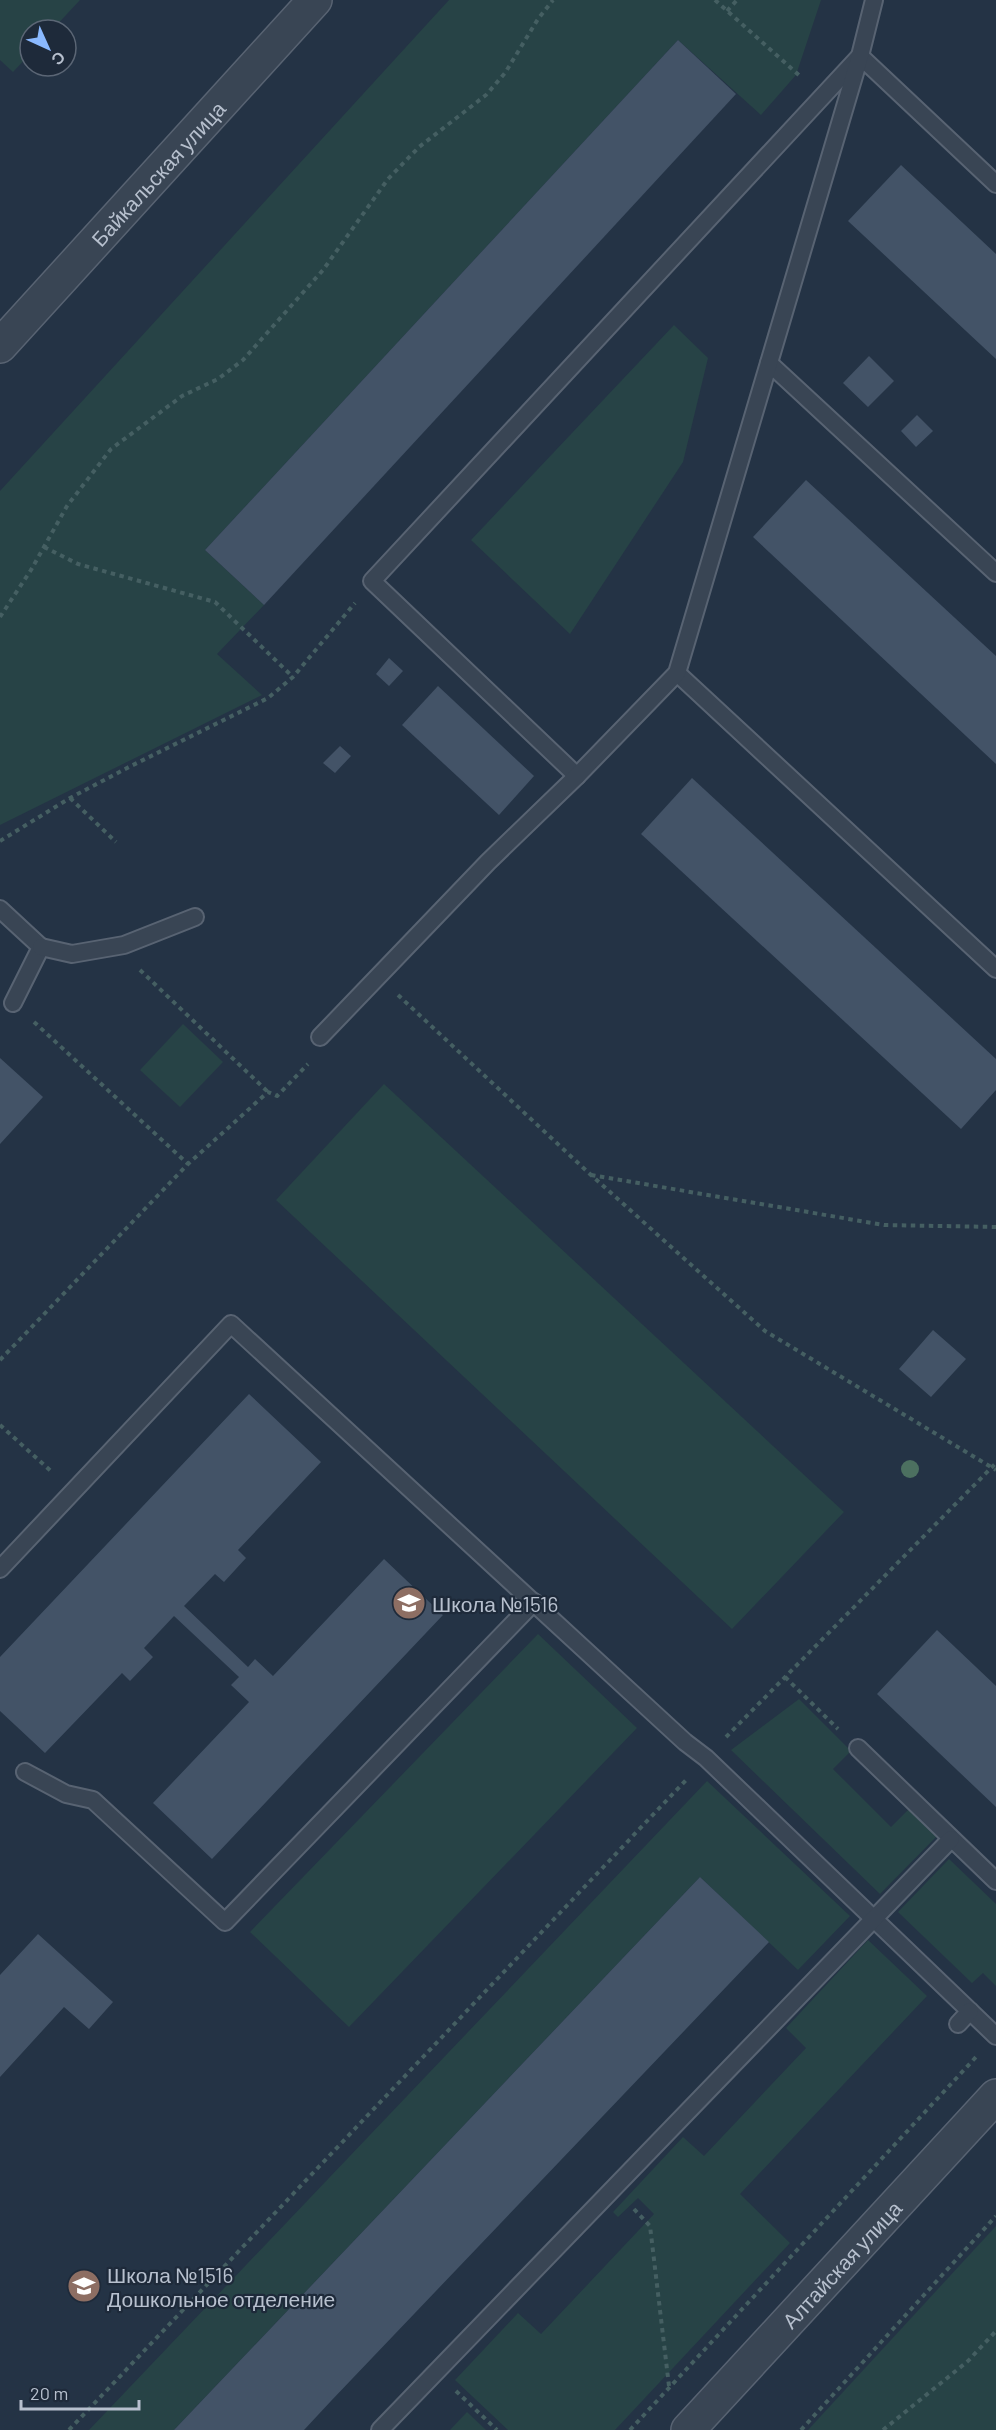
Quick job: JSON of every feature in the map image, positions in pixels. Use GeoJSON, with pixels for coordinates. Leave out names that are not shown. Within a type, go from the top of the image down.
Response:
{"type":"FeatureCollection","features":[{"type":"Feature","properties":{"kind":"street","name":"Байкальская улица"},"geometry":{"type":"LineString","coordinates":[[0,346],[315,0]]}},
{"type":"Feature","properties":{"kind":"street","name":"Алтайская улица"},"geometry":{"type":"LineString","coordinates":[[687,2430],[996,2096]]}},
{"type":"Feature","properties":{"kind":"lane"},"geometry":{"type":"LineString","coordinates":[[320,1037],[488,862],[578,776],[677,673],[860,56],[874,0]]}},
{"type":"Feature","properties":{"kind":"lane"},"geometry":{"type":"LineString","coordinates":[[578,776],[372,581],[860,56]]}},
{"type":"Feature","properties":{"kind":"lane"},"geometry":{"type":"LineString","coordinates":[[860,56],[996,184]]}},
{"type":"Feature","properties":{"kind":"lane"},"geometry":{"type":"LineString","coordinates":[[769,363],[996,573]]}},
{"type":"Feature","properties":{"kind":"lane"},"geometry":{"type":"LineString","coordinates":[[677,673],[996,969]]}},
{"type":"Feature","properties":{"kind":"lane"},"geometry":{"type":"LineString","coordinates":[[0,909],[41,947],[72,954],[124,945],[195,917]]}},
{"type":"Feature","properties":{"kind":"lane"},"geometry":{"type":"LineString","coordinates":[[13,1003],[41,947]]}},
{"type":"Feature","properties":{"kind":"lane"},"geometry":{"type":"LineString","coordinates":[[0,1569],[231,1324],[685,1742],[706,1758],[996,2036]]}},
{"type":"Feature","properties":{"kind":"lane"},"geometry":{"type":"LineString","coordinates":[[25,1772],[66,1794],[93,1800],[225,1922],[534,1602]]}},
{"type":"Feature","properties":{"kind":"lane"},"geometry":{"type":"LineString","coordinates":[[858,1748],[996,1881]]}},
{"type":"Feature","properties":{"kind":"lane"},"geometry":{"type":"LineString","coordinates":[[380,2430],[951,1839]]}},
{"type":"Feature","properties":{"kind":"lane"},"geometry":{"type":"LineString","coordinates":[[958,2024],[970,2011]]}},
{"type":"Feature","properties":{"kind":"path"},"geometry":{"type":"LineString","coordinates":[[0,617],[67,506],[111,449],[182,396],[218,379],[243,360],[323,270],[388,179],[419,147],[486,95],[505,73],[538,19],[553,0]]}},
{"type":"Feature","properties":{"kind":"path"},"geometry":{"type":"LineString","coordinates":[[715,0],[822,96]]}},
{"type":"Feature","properties":{"kind":"path"},"geometry":{"type":"LineString","coordinates":[[727,11],[737,0]]}},
{"type":"Feature","properties":{"kind":"path"},"geometry":{"type":"LineString","coordinates":[[44,547],[78,564],[215,602],[293,677]]}},
{"type":"Feature","properties":{"kind":"path"},"geometry":{"type":"LineString","coordinates":[[0,841],[70,798],[268,698],[293,677],[372,581]]}},
{"type":"Feature","properties":{"kind":"path"},"geometry":{"type":"LineString","coordinates":[[70,798],[116,842]]}},
{"type":"Feature","properties":{"kind":"path"},"geometry":{"type":"LineString","coordinates":[[115,946],[268,1092],[277,1096],[316,1056]]}},
{"type":"Feature","properties":{"kind":"path"},"geometry":{"type":"LineString","coordinates":[[69,2430],[706,1758],[995,1467],[765,1331],[591,1175],[395,992]]}},
{"type":"Feature","properties":{"kind":"path"},"geometry":{"type":"LineString","coordinates":[[13,1003],[188,1164]]}},
{"type":"Feature","properties":{"kind":"path"},"geometry":{"type":"LineString","coordinates":[[0,1360],[188,1164],[268,1092]]}},
{"type":"Feature","properties":{"kind":"path"},"geometry":{"type":"LineString","coordinates":[[591,1175],[884,1225],[996,1227]]}},
{"type":"Feature","properties":{"kind":"path"},"geometry":{"type":"LineString","coordinates":[[0,1425],[73,1491]]}},
{"type":"Feature","properties":{"kind":"path"},"geometry":{"type":"LineString","coordinates":[[785,1677],[858,1748]]}},
{"type":"Feature","properties":{"kind":"path"},"geometry":{"type":"LineString","coordinates":[[630,2430],[996,2036]]}},
{"type":"Feature","properties":{"kind":"path"},"geometry":{"type":"LineString","coordinates":[[614,2189],[650,2226],[670,2387]]}},
{"type":"Feature","properties":{"kind":"path"},"geometry":{"type":"LineString","coordinates":[[801,2430],[996,2216]]}},
{"type":"Feature","properties":{"kind":"path"},"geometry":{"type":"LineString","coordinates":[[884,2430],[968,2361],[996,2331]]}},
{"type":"Feature","properties":{"kind":"path"},"geometry":{"type":"LineString","coordinates":[[436,2372],[497,2430]]}},
{"type":"Feature","properties":{"kind":"green space"},"geometry":{"type":"Polygon","coordinates":[[[0,0],[80,0],[63,18],[18,18],[18,67],[13,72],[0,60],[0,0]]]}},
{"type":"Feature","properties":{"kind":"green space"},"geometry":{"type":"Polygon","coordinates":[[[449,0],[821,0],[796,75],[761,115],[678,40],[205,550],[264,605],[217,654],[262,695],[0,825],[0,491],[449,0]]]}},
{"type":"Feature","properties":{"kind":"green space"},"geometry":{"type":"Polygon","coordinates":[[[674,325],[708,358],[683,462],[570,634],[471,540],[674,325]]]}},
{"type":"Feature","properties":{"kind":"green space"},"geometry":{"type":"Polygon","coordinates":[[[183,1024],[223,1062],[180,1107],[140,1070],[183,1024]]]}},
{"type":"Feature","properties":{"kind":"green space"},"geometry":{"type":"Polygon","coordinates":[[[384,1084],[844,1512],[732,1629],[276,1200],[384,1084]]]}},
{"type":"Feature","properties":{"kind":"green space"},"geometry":{"type":"Polygon","coordinates":[[[538,1634],[637,1728],[349,2027],[250,1932],[538,1634]]]}},
{"type":"Feature","properties":{"kind":"green space"},"geometry":{"type":"Polygon","coordinates":[[[799,1699],[851,1751],[833,1769],[891,1827],[909,1809],[937,1836],[880,1894],[731,1750],[799,1699]]]}},
{"type":"Feature","properties":{"kind":"green space"},"geometry":{"type":"Polygon","coordinates":[[[707,1781],[850,1916],[798,1970],[700,1877],[174,2430],[89,2430],[707,1781]]]}},
{"type":"Feature","properties":{"kind":"green space"},"geometry":{"type":"Polygon","coordinates":[[[949,1859],[996,1904],[996,1986],[983,1973],[972,1983],[898,1912],[949,1859]]]}},
{"type":"Feature","properties":{"kind":"green space"},"geometry":{"type":"Polygon","coordinates":[[[868,1940],[927,1996],[740,2194],[790,2243],[615,2430],[508,2430],[455,2380],[518,2313],[541,2334],[654,2214],[638,2198],[618,2217],[613,2212],[683,2137],[704,2156],[806,2048],[786,2028],[868,1940]]]}},
{"type":"Feature","properties":{"kind":"green space"},"geometry":{"type":"Polygon","coordinates":[[[996,2226],[996,2430],[808,2430],[996,2226]]]}},
{"type":"Feature","properties":{"kind":"green space"},"geometry":{"type":"Polygon","coordinates":[[[467,2412],[486,2430],[450,2430],[467,2412]]]}},
{"type":"Feature","properties":{"kind":"building"},"geometry":{"type":"Polygon","coordinates":[[[678,40],[736,94],[264,605],[205,550],[678,40]]]}},
{"type":"Feature","properties":{"kind":"building"},"geometry":{"type":"Polygon","coordinates":[[[901,165],[996,254],[996,359],[848,221],[901,165]]]}},
{"type":"Feature","properties":{"kind":"building"},"geometry":{"type":"Polygon","coordinates":[[[869,356],[894,381],[868,407],[843,383],[869,356]]]}},
{"type":"Feature","properties":{"kind":"building"},"geometry":{"type":"Polygon","coordinates":[[[917,415],[933,431],[916,447],[901,431],[917,415]]]}},
{"type":"Feature","properties":{"kind":"building"},"geometry":{"type":"Polygon","coordinates":[[[806,480],[996,656],[996,764],[753,537],[806,480]]]}},
{"type":"Feature","properties":{"kind":"building"},"geometry":{"type":"Polygon","coordinates":[[[389,658],[403,671],[389,686],[376,674],[389,658]]]}},
{"type":"Feature","properties":{"kind":"building"},"geometry":{"type":"Polygon","coordinates":[[[438,686],[534,776],[499,815],[402,725],[438,686]]]}},
{"type":"Feature","properties":{"kind":"building"},"geometry":{"type":"Polygon","coordinates":[[[340,746],[351,756],[335,773],[323,763],[340,746]]]}},
{"type":"Feature","properties":{"kind":"building"},"geometry":{"type":"Polygon","coordinates":[[[692,778],[996,1059],[996,1090],[961,1129],[641,834],[692,778]]]}},
{"type":"Feature","properties":{"kind":"building"},"geometry":{"type":"Polygon","coordinates":[[[0,1058],[43,1097],[0,1144],[0,1058]]]}},
{"type":"Feature","properties":{"kind":"building"},"geometry":{"type":"Polygon","coordinates":[[[933,1330],[966,1359],[931,1397],[899,1369],[933,1330]]]}},
{"type":"Feature","properties":{"kind":"building"},"geometry":{"type":"Polygon","coordinates":[[[249,1394],[321,1462],[238,1550],[246,1558],[224,1582],[215,1574],[184,1606],[248,1667],[255,1659],[273,1676],[384,1559],[443,1615],[212,1859],[153,1803],[249,1702],[231,1685],[239,1677],[174,1616],[144,1648],[153,1657],[130,1681],[122,1673],[45,1753],[0,1711],[0,1657],[249,1394]]]}},
{"type":"Feature","properties":{"kind":"building"},"geometry":{"type":"Polygon","coordinates":[[[937,1630],[996,1686],[996,1807],[877,1694],[937,1630]]]}},
{"type":"Feature","properties":{"kind":"building"},"geometry":{"type":"Polygon","coordinates":[[[700,1877],[769,1942],[304,2430],[174,2430],[700,1877]]]}},
{"type":"Feature","properties":{"kind":"building"},"geometry":{"type":"Polygon","coordinates":[[[38,1934],[113,2002],[89,2029],[64,2007],[0,2077],[0,1975],[38,1934]]]}},
{"type":"Feature","properties":{"kind":"place","name":"Школа №1516"},"geometry":{"type":"Point","coordinates":[409,1603]}},
{"type":"Feature","properties":{"kind":"place","name":"Школа №1516 Дошкольное отделение"},"geometry":{"type":"Point","coordinates":[84,2286]}}]}
